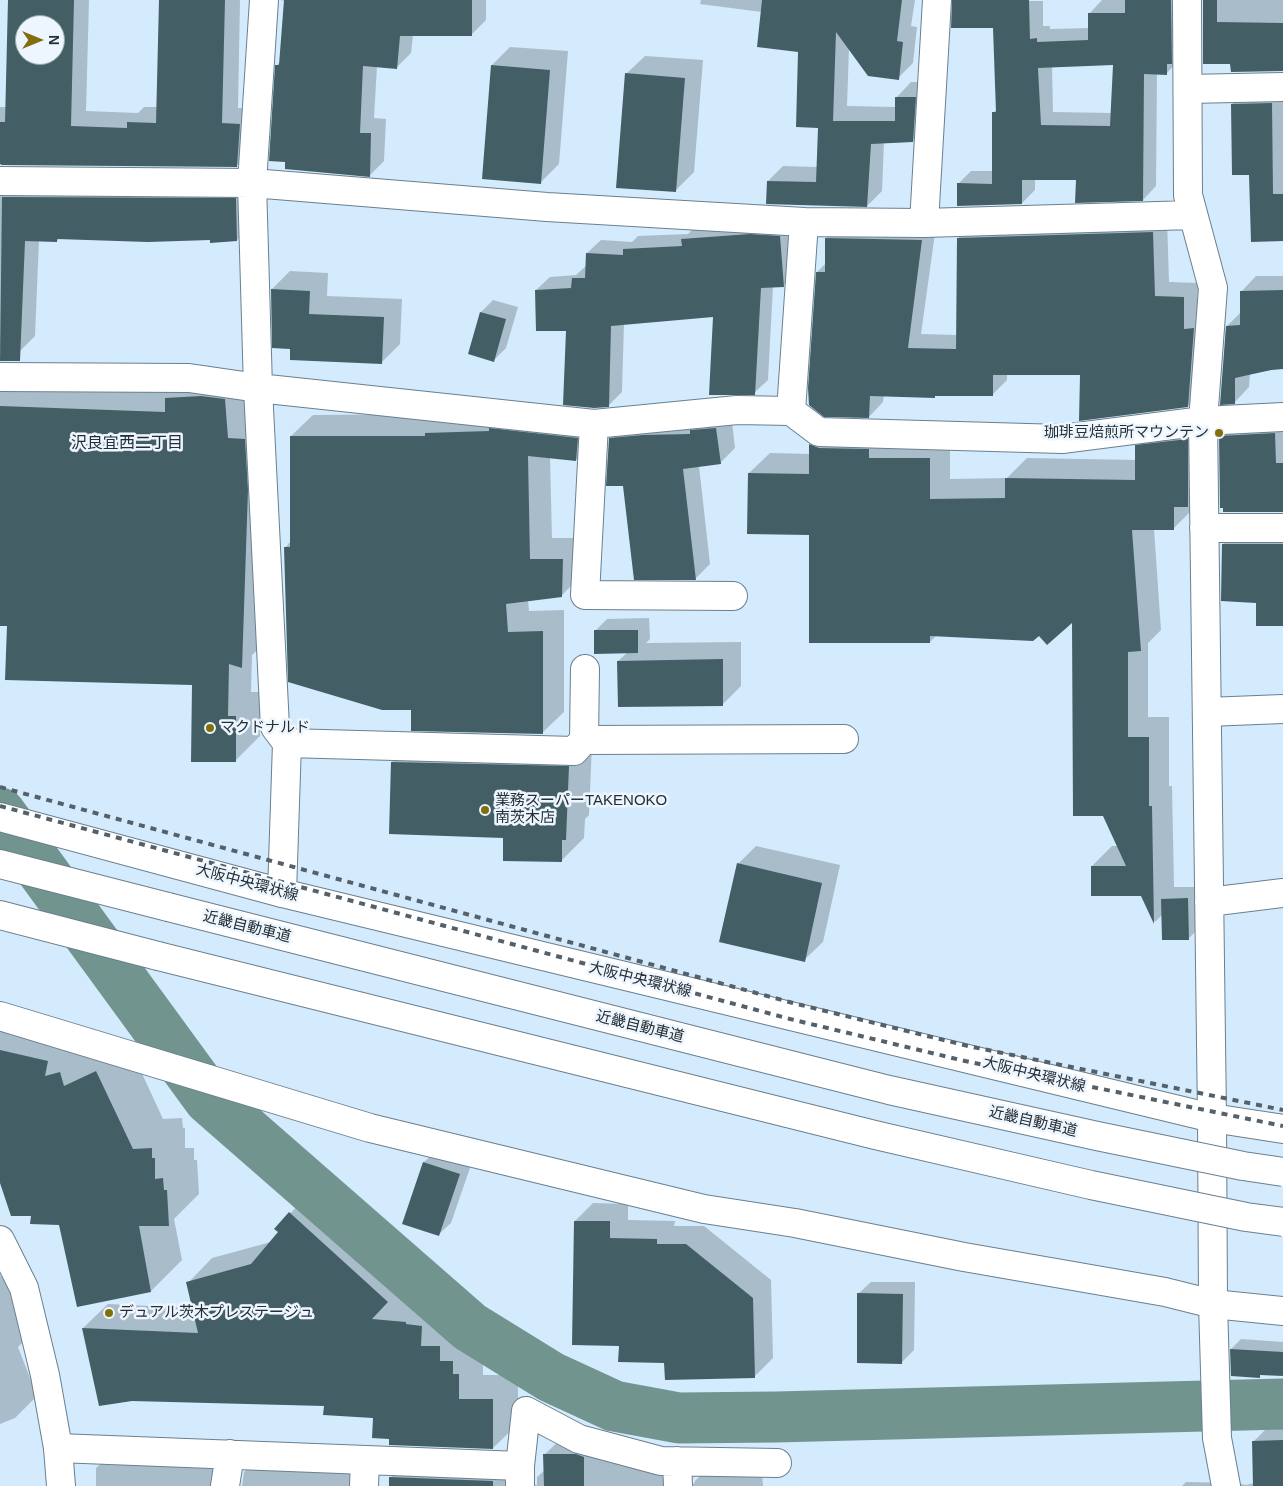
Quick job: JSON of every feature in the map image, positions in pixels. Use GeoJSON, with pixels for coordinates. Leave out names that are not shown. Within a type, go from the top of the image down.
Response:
{"type":"FeatureCollection","features":[{"type":"Feature","properties":{"kind":"main road"},"geometry":{"type":"LineString","coordinates":[[264,0],[252,183],[258,388],[275,727],[287,743],[282,893]]}},
{"type":"Feature","properties":{"kind":"main road"},"geometry":{"type":"LineString","coordinates":[[924,223],[936,0]]}},
{"type":"Feature","properties":{"kind":"main road"},"geometry":{"type":"LineString","coordinates":[[1187,0],[1188,195],[1213,288],[1203,421],[1204,528],[1213,1304],[1217,1438],[1226,1486]]}},
{"type":"Feature","properties":{"kind":"main road"},"geometry":{"type":"LineString","coordinates":[[1188,89],[1283,87]]}},
{"type":"Feature","properties":{"kind":"main road"},"geometry":{"type":"LineString","coordinates":[[0,181],[252,183],[547,207],[804,222],[924,223],[1192,215]]}},
{"type":"Feature","properties":{"kind":"main road"},"geometry":{"type":"LineString","coordinates":[[791,411],[804,222]]}},
{"type":"Feature","properties":{"kind":"main road"},"geometry":{"type":"LineString","coordinates":[[0,377],[189,378],[258,388],[594,424],[737,410],[791,411],[819,432],[1062,440],[1203,421],[1283,417]]}},
{"type":"Feature","properties":{"kind":"main road"},"geometry":{"type":"LineString","coordinates":[[594,424],[585,595],[733,596]]}},
{"type":"Feature","properties":{"kind":"main road"},"geometry":{"type":"LineString","coordinates":[[1204,528],[1283,528]]}},
{"type":"Feature","properties":{"kind":"main road"},"geometry":{"type":"LineString","coordinates":[[287,743],[574,751],[584,740],[585,669]]}},
{"type":"Feature","properties":{"kind":"main road"},"geometry":{"type":"LineString","coordinates":[[1207,712],[1283,709]]}},
{"type":"Feature","properties":{"kind":"main road"},"geometry":{"type":"LineString","coordinates":[[584,740],[844,739]]}},
{"type":"Feature","properties":{"kind":"main road","name":"大阪中央環状線"},"geometry":{"type":"LineString","coordinates":[[0,818],[282,893],[1212,1118],[1283,1129]]}},
{"type":"Feature","properties":{"kind":"main road","name":"近畿自動車道"},"geometry":{"type":"LineString","coordinates":[[0,864],[889,1090],[1097,1136],[1243,1166],[1283,1172]]}},
{"type":"Feature","properties":{"kind":"main road"},"geometry":{"type":"LineString","coordinates":[[1209,902],[1283,894]]}},
{"type":"Feature","properties":{"kind":"main road"},"geometry":{"type":"LineString","coordinates":[[0,915],[884,1138],[1091,1185],[1246,1217],[1283,1222]]}},
{"type":"Feature","properties":{"kind":"main road"},"geometry":{"type":"LineString","coordinates":[[0,1016],[370,1128],[704,1209],[795,1223],[964,1257],[1165,1292],[1213,1304],[1283,1312]]}},
{"type":"Feature","properties":{"kind":"main road"},"geometry":{"type":"LineString","coordinates":[[0,1240],[24,1288],[45,1375],[58,1448],[61,1486]]}},
{"type":"Feature","properties":{"kind":"main road"},"geometry":{"type":"LineString","coordinates":[[58,1448],[230,1454],[364,1473],[520,1476],[526,1411],[579,1439],[661,1461],[677,1474],[777,1463]]}},
{"type":"Feature","properties":{"kind":"main road"},"geometry":{"type":"LineString","coordinates":[[225,1486],[230,1454]]}},
{"type":"Feature","properties":{"kind":"building"},"geometry":{"type":"Polygon","coordinates":[[[8,0],[74,0],[71,126],[127,128],[127,122],[156,123],[159,0],[225,0],[222,123],[240,124],[237,167],[2,165],[0,164],[0,122],[5,122],[8,0]]]}},
{"type":"Feature","properties":{"kind":"building"},"geometry":{"type":"Polygon","coordinates":[[[284,0],[472,0],[472,36],[400,36],[397,69],[363,66],[360,133],[371,133],[370,177],[285,169],[285,162],[269,161],[275,65],[279,65],[284,0]]]}},
{"type":"Feature","properties":{"kind":"building"},"geometry":{"type":"Polygon","coordinates":[[[762,0],[902,0],[897,41],[903,42],[899,80],[868,76],[836,32],[833,121],[895,121],[895,97],[916,97],[913,142],[871,144],[867,207],[766,204],[767,181],[816,182],[818,128],[796,127],[798,52],[757,47],[762,0]]]}},
{"type":"Feature","properties":{"kind":"building"},"geometry":{"type":"Polygon","coordinates":[[[952,0],[1029,0],[1030,39],[1037,38],[1037,42],[1088,40],[1088,13],[1125,13],[1125,0],[1171,0],[1172,64],[1167,64],[1167,75],[1144,74],[1143,201],[1075,203],[1076,180],[1022,180],[1022,204],[957,206],[957,183],[992,184],[992,112],[996,112],[993,28],[951,28],[952,0]],[[1113,65],[1038,68],[1041,125],[1110,126],[1113,65]]]}},
{"type":"Feature","properties":{"kind":"building"},"geometry":{"type":"Polygon","coordinates":[[[1203,0],[1217,0],[1217,22],[1283,23],[1283,71],[1231,72],[1230,64],[1203,64],[1203,0]]]}},
{"type":"Feature","properties":{"kind":"building"},"geometry":{"type":"Polygon","coordinates":[[[491,65],[550,70],[541,184],[482,179],[491,65]]]}},
{"type":"Feature","properties":{"kind":"building"},"geometry":{"type":"Polygon","coordinates":[[[625,73],[685,78],[676,192],[616,188],[625,73]]]}},
{"type":"Feature","properties":{"kind":"building"},"geometry":{"type":"Polygon","coordinates":[[[1272,103],[1273,194],[1283,194],[1283,241],[1251,242],[1249,175],[1232,175],[1231,104],[1272,103]]]}},
{"type":"Feature","properties":{"kind":"building"},"geometry":{"type":"Polygon","coordinates":[[[2,197],[236,198],[237,241],[210,243],[210,240],[148,242],[57,239],[57,242],[25,241],[20,361],[0,361],[2,197]]]}},
{"type":"Feature","properties":{"kind":"building"},"geometry":{"type":"Polygon","coordinates":[[[1153,232],[1155,296],[1184,297],[1184,329],[1194,328],[1188,407],[1079,421],[1080,375],[993,375],[993,396],[935,396],[935,398],[870,396],[869,418],[824,417],[809,405],[808,388],[816,272],[825,272],[825,238],[922,240],[908,348],[956,349],[957,238],[1153,232]]]}},
{"type":"Feature","properties":{"kind":"building"},"geometry":{"type":"Polygon","coordinates":[[[750,234],[780,236],[784,287],[761,288],[755,395],[709,395],[713,317],[611,326],[609,407],[594,408],[563,405],[566,331],[536,331],[535,290],[571,288],[572,278],[585,278],[586,253],[623,255],[623,249],[682,246],[681,239],[750,234]]]}},
{"type":"Feature","properties":{"kind":"building"},"geometry":{"type":"Polygon","coordinates":[[[271,289],[310,291],[309,314],[384,317],[382,364],[290,360],[290,349],[272,348],[271,289]]]}},
{"type":"Feature","properties":{"kind":"building"},"geometry":{"type":"Polygon","coordinates":[[[1283,290],[1283,369],[1235,378],[1235,404],[1220,405],[1226,326],[1240,325],[1240,291],[1283,290]]]}},
{"type":"Feature","properties":{"kind":"building"},"geometry":{"type":"Polygon","coordinates":[[[480,312],[506,319],[494,362],[468,354],[480,312]]]}},
{"type":"Feature","properties":{"kind":"building"},"geometry":{"type":"Polygon","coordinates":[[[201,396],[225,399],[228,438],[245,439],[248,490],[242,668],[229,664],[228,716],[236,716],[236,762],[191,762],[192,685],[5,680],[7,626],[0,626],[0,406],[165,412],[165,398],[201,396]]]}},
{"type":"Feature","properties":{"kind":"building"},"geometry":{"type":"Polygon","coordinates":[[[489,428],[578,438],[576,461],[528,456],[530,559],[563,559],[562,597],[506,604],[508,632],[543,631],[543,734],[411,731],[411,710],[382,710],[288,682],[284,547],[290,547],[290,436],[425,436],[425,433],[489,431],[489,428]]]}},
{"type":"Feature","properties":{"kind":"building"},"geometry":{"type":"Polygon","coordinates":[[[716,428],[721,464],[683,469],[696,580],[634,580],[623,486],[606,486],[609,438],[690,434],[690,430],[716,428]]]}},
{"type":"Feature","properties":{"kind":"building"},"geometry":{"type":"Polygon","coordinates":[[[1275,433],[1276,463],[1283,463],[1283,512],[1223,512],[1223,508],[1220,508],[1219,436],[1275,433]]]}},
{"type":"Feature","properties":{"kind":"building"},"geometry":{"type":"Polygon","coordinates":[[[1188,439],[1188,507],[1174,507],[1174,530],[1132,530],[1141,651],[1128,652],[1128,737],[1149,737],[1149,806],[1152,806],[1154,924],[1141,896],[1091,896],[1091,866],[1126,866],[1103,816],[1073,816],[1072,623],[1047,645],[1039,636],[1033,641],[930,636],[930,643],[809,643],[809,535],[747,534],[748,473],[809,474],[809,444],[819,448],[869,449],[869,458],[930,458],[930,499],[1005,498],[1005,478],[1135,480],[1135,445],[1188,439]]]}},
{"type":"Feature","properties":{"kind":"building"},"geometry":{"type":"Polygon","coordinates":[[[1222,544],[1283,544],[1283,626],[1256,626],[1256,603],[1221,601],[1222,544]]]}},
{"type":"Feature","properties":{"kind":"building"},"geometry":{"type":"Polygon","coordinates":[[[594,630],[638,630],[638,653],[594,654],[594,630]]]}},
{"type":"Feature","properties":{"kind":"building"},"geometry":{"type":"Polygon","coordinates":[[[723,659],[723,706],[618,707],[617,661],[723,659]]]}},
{"type":"Feature","properties":{"kind":"building"},"geometry":{"type":"Polygon","coordinates":[[[391,762],[569,766],[566,840],[562,840],[562,862],[503,861],[503,838],[389,834],[391,762]]]}},
{"type":"Feature","properties":{"kind":"building"},"geometry":{"type":"Polygon","coordinates":[[[737,863],[822,883],[805,962],[719,942],[737,863]]]}},
{"type":"Feature","properties":{"kind":"building"},"geometry":{"type":"Polygon","coordinates":[[[1188,898],[1189,940],[1162,940],[1161,899],[1188,898]]]}},
{"type":"Feature","properties":{"kind":"building"},"geometry":{"type":"Polygon","coordinates":[[[0,1050],[48,1061],[45,1076],[60,1072],[64,1086],[96,1071],[133,1149],[152,1148],[152,1158],[155,1158],[155,1179],[163,1178],[164,1190],[167,1190],[169,1226],[139,1226],[151,1292],[77,1307],[59,1225],[30,1224],[31,1216],[11,1216],[0,1183],[0,1050]]]}},
{"type":"Feature","properties":{"kind":"building"},"geometry":{"type":"Polygon","coordinates":[[[423,1162],[460,1174],[439,1236],[402,1224],[423,1162]]]}},
{"type":"Feature","properties":{"kind":"building"},"geometry":{"type":"Polygon","coordinates":[[[289,1212],[388,1302],[372,1319],[406,1322],[406,1324],[422,1326],[421,1346],[440,1346],[440,1361],[453,1361],[453,1374],[459,1374],[459,1399],[493,1399],[493,1449],[389,1445],[389,1439],[372,1438],[373,1418],[323,1415],[324,1406],[132,1401],[99,1406],[82,1328],[198,1333],[186,1282],[251,1264],[278,1232],[274,1229],[289,1212]]]}},
{"type":"Feature","properties":{"kind":"building"},"geometry":{"type":"Polygon","coordinates":[[[574,1221],[610,1221],[610,1238],[657,1239],[657,1244],[686,1244],[753,1298],[755,1378],[665,1380],[664,1363],[618,1362],[619,1346],[572,1345],[574,1221]]]}},
{"type":"Feature","properties":{"kind":"building"},"geometry":{"type":"Polygon","coordinates":[[[857,1293],[903,1294],[902,1364],[857,1363],[857,1293]]]}},
{"type":"Feature","properties":{"kind":"building"},"geometry":{"type":"Polygon","coordinates":[[[1230,1349],[1283,1352],[1283,1376],[1260,1375],[1260,1378],[1231,1376],[1230,1349]]]}},
{"type":"Feature","properties":{"kind":"building"},"geometry":{"type":"Polygon","coordinates":[[[1283,1440],[1283,1486],[1253,1486],[1252,1441],[1283,1440]]]}},
{"type":"Feature","properties":{"kind":"building"},"geometry":{"type":"Polygon","coordinates":[[[543,1454],[576,1454],[584,1457],[584,1486],[544,1486],[543,1454]]]}},
{"type":"Feature","properties":{"kind":"building"},"geometry":{"type":"Polygon","coordinates":[[[389,1477],[493,1481],[493,1486],[389,1486],[389,1477]]]}},
{"type":"Feature","properties":{"kind":"waterway"},"geometry":{"type":"LineString","coordinates":[[0,813],[209,1099],[470,1327],[551,1377],[614,1406],[679,1418],[1283,1404]]}},
{"type":"Feature","properties":{"kind":"railway"},"geometry":{"type":"LineString","coordinates":[[0,787],[793,1003],[968,1046],[1283,1110]]}},
{"type":"Feature","properties":{"kind":"railway"},"geometry":{"type":"LineString","coordinates":[[0,806],[790,1019],[965,1061],[1283,1126]]}},
{"type":"Feature","properties":{"kind":"place","name":"珈琲豆焙煎所マウンテン"},"geometry":{"type":"Point","coordinates":[1219,433]}},
{"type":"Feature","properties":{"kind":"place","name":"マクドナルド"},"geometry":{"type":"Point","coordinates":[210,728]}},
{"type":"Feature","properties":{"kind":"place","name":"業務スーパーTAKENOKO 南茨木店"},"geometry":{"type":"Point","coordinates":[485,810]}},
{"type":"Feature","properties":{"kind":"place","name":"デュアル茨木プレステージュ"},"geometry":{"type":"Point","coordinates":[109,1313]}},
{"type":"Feature","properties":{"kind":"district","name":"沢良宜西二丁目"},"geometry":{"type":"Point","coordinates":[127,444]}}]}
